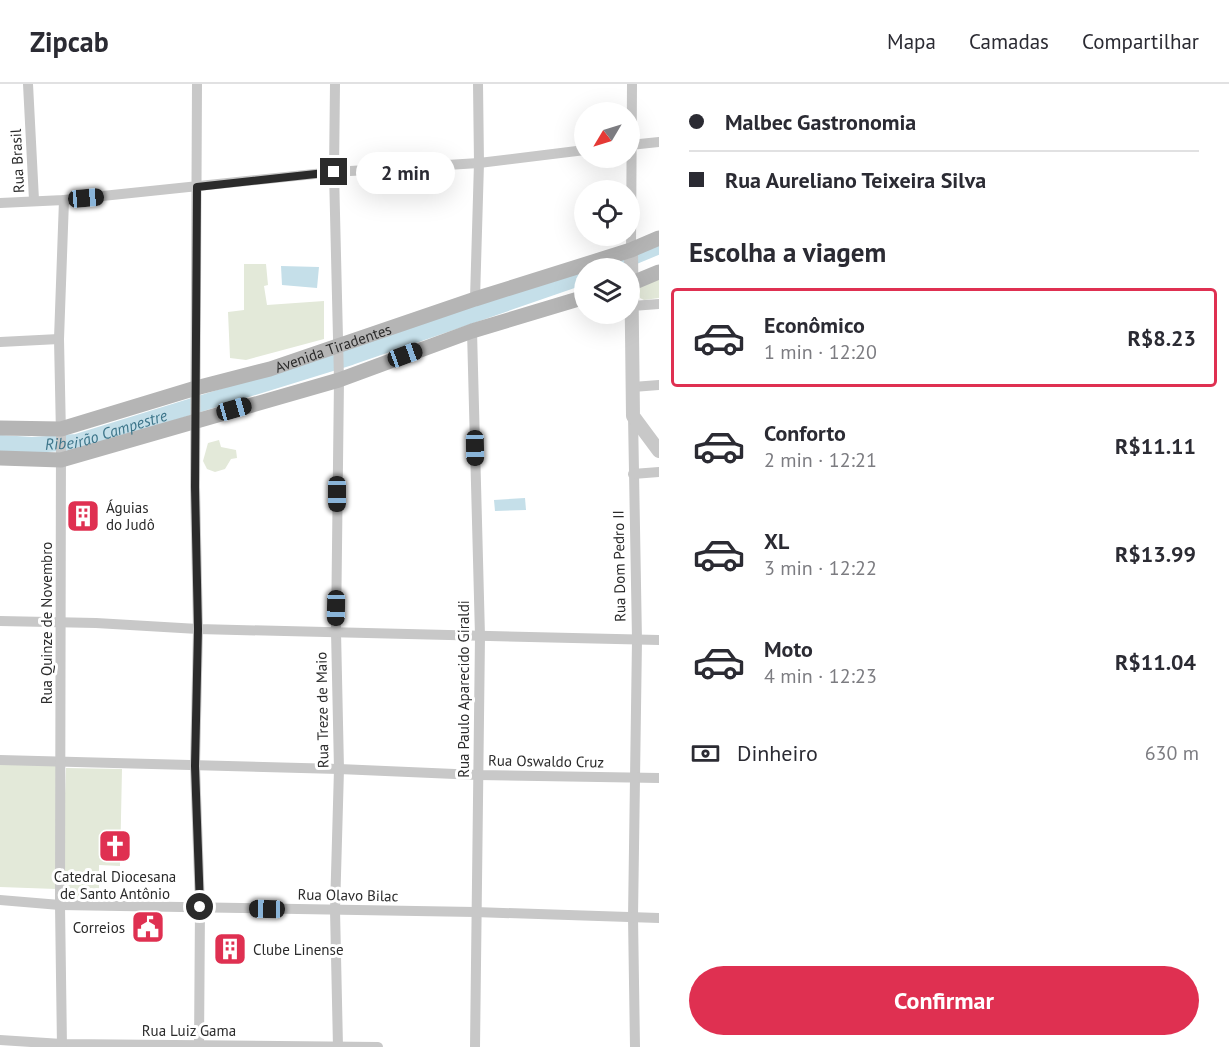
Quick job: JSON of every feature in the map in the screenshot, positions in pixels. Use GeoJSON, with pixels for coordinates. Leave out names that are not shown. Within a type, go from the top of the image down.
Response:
{"type":"FeatureCollection","features":[{"type":"Feature","properties":{"kind":"main road","name":"Avenida Tiradentes"},"geometry":{"type":"LineString","coordinates":[[0,428],[61,432],[338,349],[474,299],[632,253],[659,238]]}},
{"type":"Feature","properties":{"kind":"main road"},"geometry":{"type":"LineString","coordinates":[[640,277],[659,272]]}},
{"type":"Feature","properties":{"kind":"main road","name":"Avenida Tiradentes"},"geometry":{"type":"LineString","coordinates":[[0,458],[61,457],[338,376],[472,331],[574,300]]}},
{"type":"Feature","properties":{"kind":"street","name":"Rua Brasil"},"geometry":{"type":"LineString","coordinates":[[28,84],[34,200]]}},
{"type":"Feature","properties":{"kind":"street"},"geometry":{"type":"LineString","coordinates":[[197,84],[195,416],[198,629],[195,766],[200,907],[199,1046]]}},
{"type":"Feature","properties":{"kind":"street","name":"Rua Treze de Maio"},"geometry":{"type":"LineString","coordinates":[[335,84],[334,172],[338,349],[336,631],[339,769],[335,910],[338,1047]]}},
{"type":"Feature","properties":{"kind":"street"},"geometry":{"type":"LineString","coordinates":[[474,299],[479,163],[478,84]]}},
{"type":"Feature","properties":{"kind":"street","name":"Rua Dom Pedro II"},"geometry":{"type":"LineString","coordinates":[[632,84],[632,102]]}},
{"type":"Feature","properties":{"kind":"street"},"geometry":{"type":"LineString","coordinates":[[640,144],[659,142]]}},
{"type":"Feature","properties":{"kind":"street"},"geometry":{"type":"LineString","coordinates":[[0,203],[64,200],[334,172],[479,163],[574,151]]}},
{"type":"Feature","properties":{"kind":"street","name":"Rua Dom Pedro II"},"geometry":{"type":"LineString","coordinates":[[631,168],[632,258]]}},
{"type":"Feature","properties":{"kind":"street","name":"Rua Quinze de Novembro"},"geometry":{"type":"LineString","coordinates":[[62,1045],[59,339],[64,200]]}},
{"type":"Feature","properties":{"kind":"street"},"geometry":{"type":"LineString","coordinates":[[640,305],[659,304]]}},
{"type":"Feature","properties":{"kind":"street","name":"Rua Dom Pedro II"},"geometry":{"type":"LineString","coordinates":[[633,324],[633,474],[637,640],[633,917],[635,1047]]}},
{"type":"Feature","properties":{"kind":"street","name":"Rua Paulo Aparecido Giraldi"},"geometry":{"type":"LineString","coordinates":[[472,331],[480,636],[475,1047]]}},
{"type":"Feature","properties":{"kind":"street"},"geometry":{"type":"LineString","coordinates":[[0,342],[59,339]]}},
{"type":"Feature","properties":{"kind":"street"},"geometry":{"type":"LineString","coordinates":[[633,387],[659,385]]}},
{"type":"Feature","properties":{"kind":"street"},"geometry":{"type":"LineString","coordinates":[[633,416],[659,452]]}},
{"type":"Feature","properties":{"kind":"street"},"geometry":{"type":"LineString","coordinates":[[633,474],[659,472]]}},
{"type":"Feature","properties":{"kind":"street"},"geometry":{"type":"LineString","coordinates":[[0,621],[198,629],[659,640]]}},
{"type":"Feature","properties":{"kind":"street","name":"Rua Oswaldo Cruz"},"geometry":{"type":"LineString","coordinates":[[0,760],[478,775],[659,778]]}},
{"type":"Feature","properties":{"kind":"street","name":"Rua Olavo Bilac"},"geometry":{"type":"LineString","coordinates":[[0,900],[60,905],[475,912],[659,918]]}},
{"type":"Feature","properties":{"kind":"street","name":"Rua Luiz Gama"},"geometry":{"type":"LineString","coordinates":[[0,1040],[62,1045],[378,1047]]}},
{"type":"Feature","properties":{"kind":"green space"},"geometry":{"type":"Polygon","coordinates":[[[244,264],[266,264],[268,285],[264,286],[267,305],[324,301],[324,339],[246,360],[230,358],[228,312],[244,310],[244,264]]]}},
{"type":"Feature","properties":{"kind":"green space"},"geometry":{"type":"Polygon","coordinates":[[[659,278],[659,298],[644,300],[640,298],[640,287],[659,278]]]}},
{"type":"Feature","properties":{"kind":"green space"},"geometry":{"type":"Polygon","coordinates":[[[219,440],[221,447],[236,450],[237,458],[231,459],[225,469],[215,472],[207,469],[203,461],[208,443],[219,440]]]}},
{"type":"Feature","properties":{"kind":"green space"},"geometry":{"type":"Polygon","coordinates":[[[0,763],[59,764],[56,889],[0,887],[0,763]]]}},
{"type":"Feature","properties":{"kind":"green space"},"geometry":{"type":"Polygon","coordinates":[[[66,768],[122,769],[120,866],[99,865],[99,901],[61,900],[66,768]]]}},
{"type":"Feature","properties":{"kind":"water"},"geometry":{"type":"Polygon","coordinates":[[[281,266],[319,267],[317,288],[282,285],[281,266]]]}},
{"type":"Feature","properties":{"kind":"water"},"geometry":{"type":"Polygon","coordinates":[[[525,498],[526,510],[495,511],[494,500],[525,498]]]}},
{"type":"Feature","properties":{"kind":"waterway","name":"Ribeirão Campestre"},"geometry":{"type":"LineString","coordinates":[[630,258],[659,246]]}},
{"type":"Feature","properties":{"kind":"waterway","name":"Ribeirão Campestre"},"geometry":{"type":"LineString","coordinates":[[0,443],[32,445],[77,442],[351,357],[574,280]]}},
{"type":"Feature","properties":{"kind":"place","name":"Águias do Judô"},"geometry":{"type":"Point","coordinates":[83,516]}},
{"type":"Feature","properties":{"kind":"place","name":"Catedral Diocesana de Santo Antônio"},"geometry":{"type":"Point","coordinates":[115,846]}},
{"type":"Feature","properties":{"kind":"place","name":"Correios"},"geometry":{"type":"Point","coordinates":[148,927]}},
{"type":"Feature","properties":{"kind":"place","name":"Clube Linense"},"geometry":{"type":"Point","coordinates":[230,949]}},
{"type":"Feature","properties":{"kind":"route"},"geometry":{"type":"LineString","coordinates":[[200,907],[195,766],[198,629],[195,487],[197,187],[334,172]]}}]}
